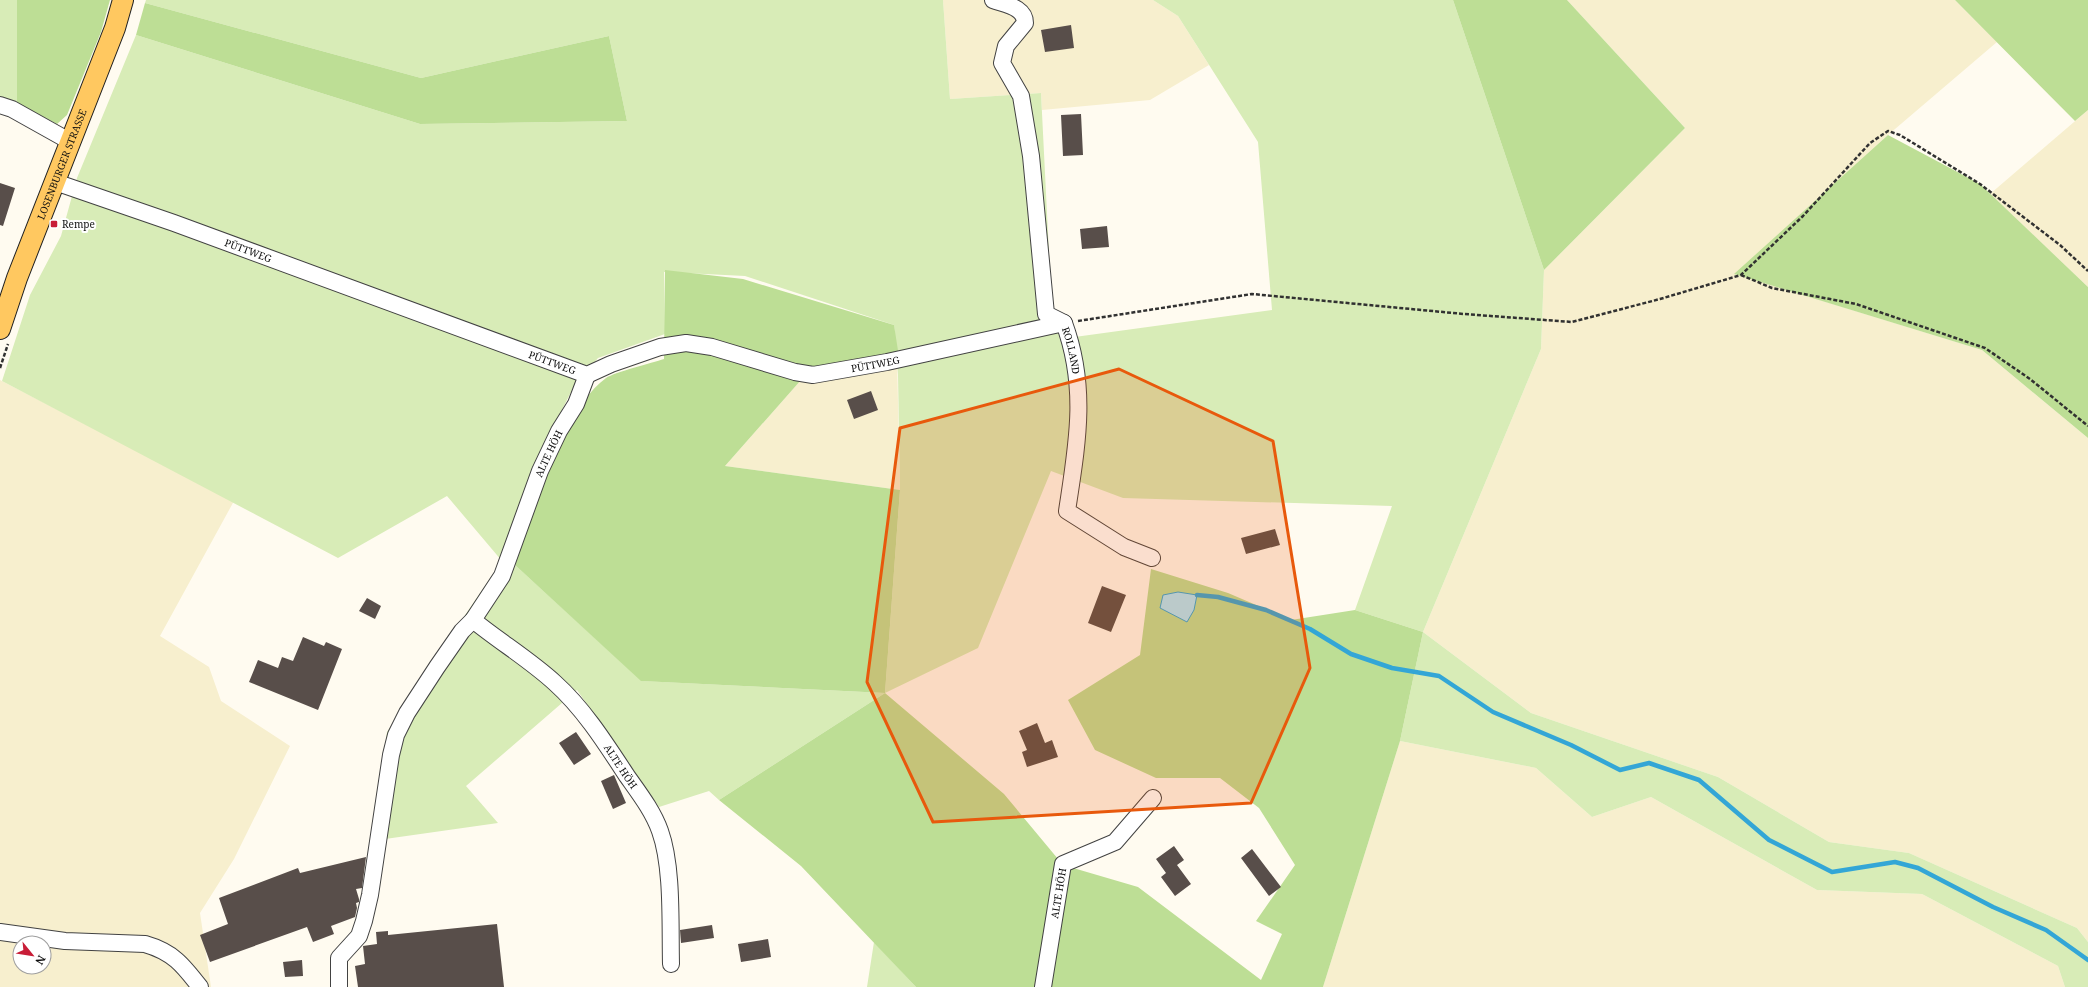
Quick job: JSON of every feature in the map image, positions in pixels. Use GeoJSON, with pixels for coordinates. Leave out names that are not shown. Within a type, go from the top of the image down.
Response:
{"type":"FeatureCollection","features":[{"type":"Feature","properties":{"kind":"main road","name":"LOSENBURGER STRASSE"},"geometry":{"type":"LineString","coordinates":[[0,329],[17,278],[61,184],[71,142],[112,35],[123,0]]}},
{"type":"Feature","properties":{"kind":"street","name":"ROLLAND"},"geometry":{"type":"LineString","coordinates":[[993,0],[1021,11],[1025,16],[1025,23],[1006,46],[1002,63],[1021,96],[1031,156],[1046,314],[1064,323],[1071,342],[1078,372],[1080,403],[1078,433],[1067,511],[1124,547],[1152,558]]}},
{"type":"Feature","properties":{"kind":"street"},"geometry":{"type":"LineString","coordinates":[[0,105],[12,109],[71,142]]}},
{"type":"Feature","properties":{"kind":"street","name":"PÜTTWEG"},"geometry":{"type":"LineString","coordinates":[[61,184],[174,223],[587,375],[611,364],[660,347],[686,343],[712,347],[795,372],[813,375],[887,362],[1064,323]]}},
{"type":"Feature","properties":{"kind":"street","name":"ALTE HÖH"},"geometry":{"type":"LineString","coordinates":[[339,987],[339,958],[358,936],[370,895],[391,755],[396,735],[407,713],[437,667],[462,631],[473,620],[502,576],[540,471],[559,431],[576,404],[587,375]]}},
{"type":"Feature","properties":{"kind":"street","name":"ALTE HÖH"},"geometry":{"type":"LineString","coordinates":[[473,620],[554,682],[573,700],[607,745],[645,802],[660,831],[665,859],[671,964]]}},
{"type":"Feature","properties":{"kind":"street","name":"ALTE HÖH"},"geometry":{"type":"LineString","coordinates":[[1043,987],[1063,864],[1115,842],[1153,798]]}},
{"type":"Feature","properties":{"kind":"street"},"geometry":{"type":"LineString","coordinates":[[0,932],[65,941],[145,944],[171,954],[200,987]]}},
{"type":"Feature","properties":{"kind":"path"},"geometry":{"type":"LineString","coordinates":[[1064,323],[1252,294],[1464,314],[1572,322],[1660,299],[1741,275],[1803,216],[1870,143],[1888,131],[1900,134],[1980,184],[2060,245],[2088,271]]}},
{"type":"Feature","properties":{"kind":"path"},"geometry":{"type":"LineString","coordinates":[[1741,275],[1772,288],[1856,304],[1985,348],[2030,379],[2088,426]]}},
{"type":"Feature","properties":{"kind":"highlighted area"},"geometry":{"type":"Polygon","coordinates":[[[1119,369],[1273,441],[1310,668],[1251,803],[933,822],[867,682],[900,428],[1119,369]]]}},
{"type":"Feature","properties":{"kind":"shaded area"},"geometry":{"type":"Polygon","coordinates":[[[943,0],[1153,0],[1178,16],[1209,65],[1150,100],[1042,110],[1041,93],[950,99],[943,0]]]}},
{"type":"Feature","properties":{"kind":"shaded area"},"geometry":{"type":"Polygon","coordinates":[[[1567,0],[1955,0],[1997,42],[1888,135],[1735,274],[1982,350],[2088,438],[2088,942],[2077,928],[1909,853],[1829,842],[1718,777],[1531,713],[1423,632],[1541,349],[1544,270],[1685,128],[1567,0]]]}},
{"type":"Feature","properties":{"kind":"shaded area"},"geometry":{"type":"Polygon","coordinates":[[[2088,110],[2088,287],[1990,194],[2088,110]]]}},
{"type":"Feature","properties":{"kind":"shaded area"},"geometry":{"type":"Polygon","coordinates":[[[897,358],[900,490],[725,466],[801,380],[897,358]]]}},
{"type":"Feature","properties":{"kind":"shaded area"},"geometry":{"type":"Polygon","coordinates":[[[0,380],[234,501],[160,636],[209,667],[221,701],[290,746],[234,859],[200,913],[211,987],[0,987],[0,380]]]}},
{"type":"Feature","properties":{"kind":"shaded area"},"geometry":{"type":"Polygon","coordinates":[[[1400,741],[1536,768],[1592,817],[1651,797],[1817,890],[1922,894],[2058,966],[2065,987],[1323,987],[1400,741]]]}},
{"type":"Feature","properties":{"kind":"green space"},"geometry":{"type":"Polygon","coordinates":[[[0,0],[17,0],[17,103],[0,97],[0,0]]]}},
{"type":"Feature","properties":{"kind":"green space"},"geometry":{"type":"Polygon","coordinates":[[[17,0],[110,0],[101,32],[67,115],[57,124],[17,103],[17,0]]]}},
{"type":"Feature","properties":{"kind":"green space"},"geometry":{"type":"Polygon","coordinates":[[[146,0],[943,0],[950,99],[1041,93],[1052,313],[1060,339],[1272,310],[1258,142],[1178,16],[1153,0],[1453,0],[1544,270],[1541,349],[1423,632],[1355,610],[1392,506],[1123,498],[1051,471],[978,648],[885,693],[719,800],[709,791],[659,807],[577,690],[466,786],[498,823],[371,841],[387,732],[502,561],[447,496],[338,558],[2,381],[30,295],[61,236],[77,178],[136,35],[420,124],[627,121],[609,36],[421,78],[145,3],[146,0]],[[664,272],[665,334],[598,358],[573,388],[539,455],[503,561],[515,565],[642,681],[885,693],[900,490],[898,375],[894,325],[745,276],[664,272]]]}},
{"type":"Feature","properties":{"kind":"green space"},"geometry":{"type":"Polygon","coordinates":[[[1453,0],[1567,0],[1685,128],[1544,270],[1453,0]]]}},
{"type":"Feature","properties":{"kind":"green space"},"geometry":{"type":"Polygon","coordinates":[[[1955,0],[2088,0],[2088,110],[2075,121],[1955,0]]]}},
{"type":"Feature","properties":{"kind":"green space"},"geometry":{"type":"Polygon","coordinates":[[[145,3],[421,78],[609,36],[627,121],[420,124],[136,35],[145,3]]]}},
{"type":"Feature","properties":{"kind":"green space"},"geometry":{"type":"Polygon","coordinates":[[[1888,135],[1980,184],[2088,287],[2088,438],[1982,350],[1734,274],[1888,135]]]}},
{"type":"Feature","properties":{"kind":"green space"},"geometry":{"type":"Polygon","coordinates":[[[665,270],[743,279],[894,325],[899,357],[801,380],[725,466],[900,490],[885,693],[641,681],[515,565],[551,464],[576,414],[590,393],[606,378],[625,370],[664,359],[665,270]]]}},
{"type":"Feature","properties":{"kind":"green space"},"geometry":{"type":"Polygon","coordinates":[[[1151,569],[1228,593],[1291,620],[1355,610],[1423,632],[1400,741],[1323,987],[916,987],[801,866],[719,800],[885,693],[1004,794],[1063,865],[1138,887],[1261,980],[1282,934],[1256,921],[1295,865],[1259,808],[1220,778],[1156,778],[1095,750],[1068,700],[1140,655],[1151,569]]]}},
{"type":"Feature","properties":{"kind":"green space"},"geometry":{"type":"Polygon","coordinates":[[[1423,632],[1531,713],[1718,777],[1829,842],[1909,853],[2077,928],[2088,942],[2088,987],[2065,987],[2058,966],[1922,894],[1817,890],[1651,797],[1592,817],[1536,768],[1400,741],[1423,632]]]}},
{"type":"Feature","properties":{"kind":"green space"},"geometry":{"type":"Polygon","coordinates":[[[874,942],[916,987],[867,987],[874,942]]]}},
{"type":"Feature","properties":{"kind":"water"},"geometry":{"type":"Polygon","coordinates":[[[1178,592],[1197,595],[1194,610],[1187,622],[1160,608],[1163,595],[1178,592]]]}},
{"type":"Feature","properties":{"kind":"building"},"geometry":{"type":"Polygon","coordinates":[[[1071,25],[1074,48],[1045,52],[1041,30],[1071,25]]]}},
{"type":"Feature","properties":{"kind":"building"},"geometry":{"type":"Polygon","coordinates":[[[1081,114],[1083,155],[1063,156],[1061,115],[1081,114]]]}},
{"type":"Feature","properties":{"kind":"building"},"geometry":{"type":"Polygon","coordinates":[[[0,183],[15,188],[3,226],[0,225],[0,183]]]}},
{"type":"Feature","properties":{"kind":"building"},"geometry":{"type":"Polygon","coordinates":[[[1107,226],[1109,247],[1082,249],[1080,229],[1107,226]]]}},
{"type":"Feature","properties":{"kind":"building"},"geometry":{"type":"Polygon","coordinates":[[[871,391],[878,410],[854,419],[847,400],[871,391]]]}},
{"type":"Feature","properties":{"kind":"building"},"geometry":{"type":"Polygon","coordinates":[[[1275,529],[1280,545],[1246,554],[1241,538],[1275,529]]]}},
{"type":"Feature","properties":{"kind":"building"},"geometry":{"type":"Polygon","coordinates":[[[1102,586],[1126,595],[1111,632],[1088,623],[1102,586]]]}},
{"type":"Feature","properties":{"kind":"building"},"geometry":{"type":"Polygon","coordinates":[[[367,598],[381,606],[375,619],[359,611],[367,598]]]}},
{"type":"Feature","properties":{"kind":"building"},"geometry":{"type":"Polygon","coordinates":[[[303,637],[324,646],[326,642],[342,649],[318,710],[249,682],[258,660],[278,668],[282,657],[293,661],[303,637]]]}},
{"type":"Feature","properties":{"kind":"building"},"geometry":{"type":"Polygon","coordinates":[[[1037,723],[1045,743],[1052,740],[1058,757],[1027,767],[1022,752],[1027,750],[1019,731],[1037,723]]]}},
{"type":"Feature","properties":{"kind":"building"},"geometry":{"type":"Polygon","coordinates":[[[576,732],[591,754],[574,765],[559,743],[576,732]]]}},
{"type":"Feature","properties":{"kind":"building"},"geometry":{"type":"Polygon","coordinates":[[[614,775],[626,803],[613,809],[601,781],[614,775]]]}},
{"type":"Feature","properties":{"kind":"building"},"geometry":{"type":"Polygon","coordinates":[[[1174,846],[1184,860],[1177,865],[1191,884],[1175,896],[1161,877],[1166,873],[1156,859],[1174,846]]]}},
{"type":"Feature","properties":{"kind":"building"},"geometry":{"type":"Polygon","coordinates":[[[1252,849],[1281,887],[1269,896],[1241,858],[1252,849]]]}},
{"type":"Feature","properties":{"kind":"building"},"geometry":{"type":"Polygon","coordinates":[[[366,857],[362,888],[356,889],[359,902],[356,903],[357,908],[355,917],[331,926],[334,934],[313,942],[307,927],[210,962],[200,935],[228,924],[219,898],[298,868],[300,873],[366,857]]]}},
{"type":"Feature","properties":{"kind":"building"},"geometry":{"type":"Polygon","coordinates":[[[497,924],[504,987],[358,987],[355,966],[365,964],[363,946],[377,944],[376,932],[388,931],[388,935],[497,924]]]}},
{"type":"Feature","properties":{"kind":"building"},"geometry":{"type":"Polygon","coordinates":[[[712,925],[714,938],[681,943],[680,930],[712,925]]]}},
{"type":"Feature","properties":{"kind":"building"},"geometry":{"type":"Polygon","coordinates":[[[768,939],[771,957],[741,962],[738,944],[768,939]]]}},
{"type":"Feature","properties":{"kind":"building"},"geometry":{"type":"Polygon","coordinates":[[[302,960],[303,976],[285,977],[283,962],[302,960]]]}},
{"type":"Feature","properties":{"kind":"waterway"},"geometry":{"type":"LineString","coordinates":[[1197,595],[1218,597],[1266,610],[1310,629],[1351,654],[1392,668],[1439,676],[1493,712],[1571,745],[1620,770],[1649,763],[1699,780],[1769,840],[1832,872],[1895,862],[1918,868],[1993,907],[2046,930],[2088,960]]}},
{"type":"Feature","properties":{"kind":"place","name":"Rempe"},"geometry":{"type":"Point","coordinates":[54,224]}}]}
